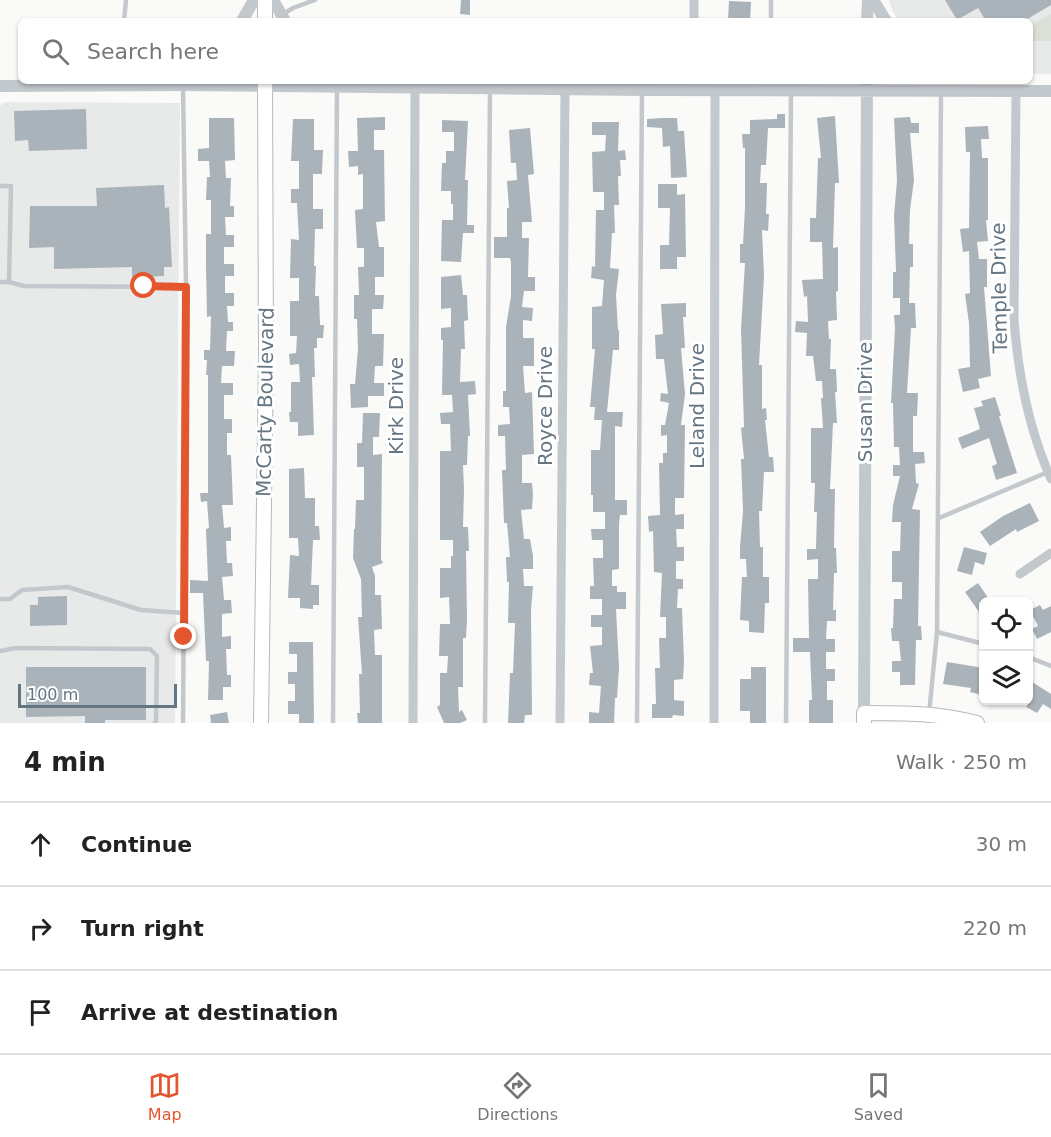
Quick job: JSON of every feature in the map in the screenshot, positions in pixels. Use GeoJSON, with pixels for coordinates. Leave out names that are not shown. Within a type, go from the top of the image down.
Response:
{"type":"FeatureCollection","features":[{"type":"Feature","properties":{"kind":"main road"},"geometry":{"type":"LineString","coordinates":[[265,0],[265,18]]}},
{"type":"Feature","properties":{"kind":"main road","name":"McCarty Boulevard"},"geometry":{"type":"LineString","coordinates":[[261,723],[266,357],[265,84]]}},
{"type":"Feature","properties":{"kind":"main road"},"geometry":{"type":"LineString","coordinates":[[864,718],[929,714],[977,723]]}},
{"type":"Feature","properties":{"kind":"street"},"geometry":{"type":"LineString","coordinates":[[244,18],[254,0]]}},
{"type":"Feature","properties":{"kind":"street"},"geometry":{"type":"LineString","coordinates":[[273,0],[283,18]]}},
{"type":"Feature","properties":{"kind":"street"},"geometry":{"type":"LineString","coordinates":[[694,0],[694,18]]}},
{"type":"Feature","properties":{"kind":"street"},"geometry":{"type":"LineString","coordinates":[[867,18],[868,0]]}},
{"type":"Feature","properties":{"kind":"street"},"geometry":{"type":"LineString","coordinates":[[873,0],[884,18]]}},
{"type":"Feature","properties":{"kind":"street"},"geometry":{"type":"LineString","coordinates":[[0,86],[120,84],[141,87],[265,84],[385,88],[490,87],[642,90],[693,85],[715,90],[771,85],[791,90],[867,86],[941,90],[1051,91]]}},
{"type":"Feature","properties":{"kind":"street"},"geometry":{"type":"LineString","coordinates":[[141,87],[150,84]]}},
{"type":"Feature","properties":{"kind":"street"},"geometry":{"type":"LineString","coordinates":[[374,84],[385,88]]}},
{"type":"Feature","properties":{"kind":"street"},"geometry":{"type":"LineString","coordinates":[[956,84],[966,90]]}},
{"type":"Feature","properties":{"kind":"street","name":"Susan Drive"},"geometry":{"type":"LineString","coordinates":[[864,718],[867,86]]}},
{"type":"Feature","properties":{"kind":"street","name":"Kirk Drive"},"geometry":{"type":"LineString","coordinates":[[412,723],[415,88]]}},
{"type":"Feature","properties":{"kind":"street","name":"Royce Drive"},"geometry":{"type":"LineString","coordinates":[[560,723],[565,89]]}},
{"type":"Feature","properties":{"kind":"street","name":"Leland Drive"},"geometry":{"type":"LineString","coordinates":[[714,723],[715,90]]}},
{"type":"Feature","properties":{"kind":"street","name":"Temple Drive"},"geometry":{"type":"LineString","coordinates":[[1016,91],[1014,319],[1017,355],[1022,390],[1034,437],[1050,476]]}},
{"type":"Feature","properties":{"kind":"street"},"geometry":{"type":"LineString","coordinates":[[1020,574],[1051,553]]}},
{"type":"Feature","properties":{"kind":"lane"},"geometry":{"type":"LineString","coordinates":[[124,18],[126,0]]}},
{"type":"Feature","properties":{"kind":"lane"},"geometry":{"type":"LineString","coordinates":[[283,18],[293,8],[315,0]]}},
{"type":"Feature","properties":{"kind":"lane"},"geometry":{"type":"LineString","coordinates":[[771,0],[771,18]]}},
{"type":"Feature","properties":{"kind":"lane"},"geometry":{"type":"LineString","coordinates":[[183,85],[186,287],[183,723]]}},
{"type":"Feature","properties":{"kind":"lane"},"geometry":{"type":"LineString","coordinates":[[333,723],[337,87]]}},
{"type":"Feature","properties":{"kind":"lane"},"geometry":{"type":"LineString","coordinates":[[485,723],[490,87]]}},
{"type":"Feature","properties":{"kind":"lane"},"geometry":{"type":"LineString","coordinates":[[637,723],[642,90]]}},
{"type":"Feature","properties":{"kind":"lane"},"geometry":{"type":"LineString","coordinates":[[786,723],[791,90]]}},
{"type":"Feature","properties":{"kind":"lane"},"geometry":{"type":"LineString","coordinates":[[929,714],[938,632],[941,90]]}},
{"type":"Feature","properties":{"kind":"lane"},"geometry":{"type":"LineString","coordinates":[[0,186],[11,186],[9,282]]}},
{"type":"Feature","properties":{"kind":"lane"},"geometry":{"type":"LineString","coordinates":[[0,282],[24,286],[186,287]]}},
{"type":"Feature","properties":{"kind":"lane"},"geometry":{"type":"LineString","coordinates":[[939,518],[1050,476]]}},
{"type":"Feature","properties":{"kind":"lane"},"geometry":{"type":"LineString","coordinates":[[0,599],[10,599],[22,590],[68,587],[141,610],[184,613]]}},
{"type":"Feature","properties":{"kind":"lane"},"geometry":{"type":"LineString","coordinates":[[938,632],[979,643]]}},
{"type":"Feature","properties":{"kind":"lane"},"geometry":{"type":"LineString","coordinates":[[0,651],[16,648],[150,649],[157,656],[156,721],[154,723]]}},
{"type":"Feature","properties":{"kind":"lane"},"geometry":{"type":"LineString","coordinates":[[1033,659],[1051,666]]}},
{"type":"Feature","properties":{"kind":"shaded area"},"geometry":{"type":"Polygon","coordinates":[[[889,0],[1051,0],[1051,14],[1033,23],[1033,18],[897,18],[889,0]]]}},
{"type":"Feature","properties":{"kind":"shaded area"},"geometry":{"type":"Polygon","coordinates":[[[1051,14],[1051,41],[1033,41],[1033,23],[1051,14]]]}},
{"type":"Feature","properties":{"kind":"shaded area"},"geometry":{"type":"Polygon","coordinates":[[[1033,41],[1051,41],[1051,74],[1033,74],[1033,41]]]}},
{"type":"Feature","properties":{"kind":"shaded area"},"geometry":{"type":"Polygon","coordinates":[[[4,102],[180,103],[175,723],[0,723],[0,106],[4,102]]]}},
{"type":"Feature","properties":{"kind":"building"},"geometry":{"type":"Polygon","coordinates":[[[461,0],[470,0],[470,15],[460,14],[461,0]]]}},
{"type":"Feature","properties":{"kind":"building"},"geometry":{"type":"Polygon","coordinates":[[[945,0],[1051,0],[1051,5],[1029,18],[984,18],[978,8],[960,18],[956,18],[945,0]]]}},
{"type":"Feature","properties":{"kind":"building"},"geometry":{"type":"Polygon","coordinates":[[[729,1],[751,2],[750,18],[728,18],[729,1]]]}},
{"type":"Feature","properties":{"kind":"building"},"geometry":{"type":"Polygon","coordinates":[[[86,109],[87,149],[29,151],[28,140],[15,141],[14,111],[86,109]]]}},
{"type":"Feature","properties":{"kind":"building"},"geometry":{"type":"Polygon","coordinates":[[[777,114],[785,114],[785,128],[768,128],[766,165],[761,165],[760,183],[767,183],[766,214],[769,214],[768,231],[762,230],[764,276],[759,365],[762,365],[762,409],[766,408],[769,457],[773,457],[774,472],[764,472],[762,511],[759,511],[760,547],[763,547],[763,577],[769,577],[769,603],[765,603],[764,633],[749,632],[749,621],[740,620],[742,577],[747,577],[746,559],[740,559],[743,511],[741,459],[744,459],[741,428],[744,427],[741,329],[745,263],[740,263],[745,208],[745,148],[743,148],[742,134],[750,134],[750,120],[777,119],[777,114]]]}},
{"type":"Feature","properties":{"kind":"building"},"geometry":{"type":"Polygon","coordinates":[[[835,116],[839,183],[835,183],[833,248],[838,247],[838,291],[836,292],[837,320],[828,321],[829,339],[831,339],[830,369],[836,369],[837,392],[835,392],[837,423],[833,423],[830,489],[835,489],[834,548],[836,548],[837,573],[834,573],[833,610],[836,610],[836,621],[827,621],[826,639],[835,639],[835,652],[826,652],[826,669],[835,669],[835,681],[827,681],[827,700],[833,700],[833,723],[809,723],[809,700],[812,700],[810,652],[793,652],[793,638],[809,638],[808,579],[818,579],[818,559],[807,560],[807,549],[816,549],[817,512],[814,512],[815,483],[811,483],[811,428],[823,428],[821,398],[823,398],[822,381],[816,381],[813,356],[806,356],[807,333],[795,332],[796,321],[808,322],[807,296],[804,297],[802,280],[823,279],[822,242],[810,242],[810,218],[816,218],[818,158],[821,158],[817,118],[835,116]]]}},
{"type":"Feature","properties":{"kind":"building"},"geometry":{"type":"Polygon","coordinates":[[[385,117],[385,130],[374,130],[374,150],[384,150],[385,221],[376,222],[379,247],[384,247],[384,277],[375,277],[375,295],[384,295],[383,309],[372,309],[372,334],[384,334],[383,366],[375,366],[374,383],[384,383],[384,396],[368,396],[368,407],[351,408],[350,384],[355,384],[358,349],[354,295],[359,295],[358,267],[364,267],[364,248],[357,248],[355,210],[363,209],[363,174],[358,175],[358,166],[349,167],[348,151],[358,151],[357,118],[385,117]]]}},
{"type":"Feature","properties":{"kind":"building"},"geometry":{"type":"Polygon","coordinates":[[[910,117],[911,123],[919,123],[919,133],[910,133],[914,180],[910,210],[909,244],[913,244],[913,267],[910,267],[909,303],[915,303],[916,328],[911,328],[907,393],[918,393],[917,416],[913,416],[913,452],[924,452],[925,463],[915,464],[916,483],[919,484],[912,509],[920,510],[918,626],[921,626],[922,640],[916,640],[915,685],[900,685],[900,672],[892,672],[892,661],[901,661],[899,641],[892,641],[891,628],[893,628],[894,599],[902,599],[902,582],[892,582],[892,551],[900,551],[901,522],[892,522],[893,505],[900,476],[893,476],[893,465],[900,465],[899,447],[894,447],[893,403],[891,403],[894,315],[900,315],[900,298],[893,298],[893,272],[896,272],[894,215],[897,181],[894,118],[910,117]]]}},
{"type":"Feature","properties":{"kind":"building"},"geometry":{"type":"Polygon","coordinates":[[[209,118],[234,118],[235,160],[225,161],[226,178],[231,178],[230,206],[234,206],[234,217],[225,217],[226,235],[234,235],[234,247],[224,247],[224,264],[234,264],[234,276],[225,276],[225,293],[234,293],[234,306],[227,306],[228,322],[233,322],[233,331],[227,331],[226,351],[235,351],[234,366],[222,366],[221,383],[233,383],[233,395],[224,395],[224,419],[232,419],[232,433],[227,433],[227,455],[231,455],[233,505],[222,505],[224,528],[231,527],[231,541],[226,541],[227,563],[232,563],[233,576],[222,577],[224,600],[231,600],[232,613],[222,614],[222,637],[231,636],[231,649],[226,649],[227,675],[231,675],[231,687],[223,687],[223,700],[208,700],[209,661],[206,661],[203,593],[190,593],[190,580],[208,581],[207,501],[201,502],[200,493],[208,493],[208,375],[206,375],[207,360],[204,360],[204,350],[210,350],[211,316],[207,317],[206,234],[211,234],[211,200],[206,200],[207,177],[210,177],[209,161],[198,161],[198,149],[209,148],[209,118]]]}},
{"type":"Feature","properties":{"kind":"building"},"geometry":{"type":"Polygon","coordinates":[[[677,118],[678,131],[684,131],[687,177],[671,178],[670,146],[663,147],[662,128],[647,127],[647,119],[677,118]]]}},
{"type":"Feature","properties":{"kind":"building"},"geometry":{"type":"Polygon","coordinates":[[[293,119],[314,119],[314,150],[323,150],[322,174],[313,174],[313,209],[323,209],[323,229],[315,229],[314,266],[316,266],[315,296],[319,296],[320,325],[324,325],[323,338],[317,338],[317,348],[314,348],[315,377],[312,377],[314,435],[298,436],[298,422],[290,422],[289,412],[291,412],[291,382],[300,382],[299,364],[290,365],[289,354],[296,353],[297,336],[290,336],[290,301],[299,301],[299,278],[290,278],[291,239],[299,240],[297,203],[291,203],[291,189],[299,189],[299,161],[291,161],[293,119]]]}},
{"type":"Feature","properties":{"kind":"building"},"geometry":{"type":"Polygon","coordinates":[[[442,120],[468,121],[465,180],[468,180],[467,225],[474,225],[474,233],[463,233],[461,262],[441,261],[442,220],[453,220],[451,191],[441,191],[442,163],[446,163],[446,151],[454,151],[454,132],[442,132],[442,120]]]}},
{"type":"Feature","properties":{"kind":"building"},"geometry":{"type":"Polygon","coordinates":[[[592,122],[619,122],[618,151],[625,150],[626,160],[620,160],[619,205],[614,205],[615,233],[612,233],[610,268],[619,269],[616,295],[619,350],[613,350],[607,412],[623,412],[622,427],[615,426],[615,500],[627,500],[627,515],[620,515],[619,569],[612,570],[612,586],[617,586],[617,592],[626,592],[626,609],[616,609],[619,668],[614,723],[589,723],[589,712],[599,713],[601,686],[589,685],[590,673],[593,673],[590,646],[602,645],[602,627],[591,627],[591,615],[602,615],[602,599],[590,599],[590,586],[594,586],[593,558],[603,558],[603,540],[592,540],[591,529],[605,529],[605,512],[593,512],[593,495],[591,495],[591,450],[600,450],[602,420],[594,420],[595,407],[590,407],[595,349],[592,349],[592,307],[602,306],[604,280],[591,278],[592,266],[595,267],[596,210],[604,210],[604,192],[593,192],[592,152],[605,151],[606,135],[592,135],[592,122]]]}},
{"type":"Feature","properties":{"kind":"building"},"geometry":{"type":"Polygon","coordinates":[[[988,126],[989,139],[981,139],[982,158],[988,158],[988,220],[986,220],[988,241],[977,242],[979,259],[987,259],[987,287],[984,287],[991,376],[978,379],[980,388],[963,392],[958,369],[970,367],[969,323],[965,294],[970,293],[969,251],[963,252],[960,229],[969,228],[970,152],[966,152],[965,127],[988,126]]]}},
{"type":"Feature","properties":{"kind":"building"},"geometry":{"type":"Polygon","coordinates":[[[530,128],[534,174],[528,175],[532,222],[522,222],[522,238],[529,238],[528,277],[535,277],[535,291],[524,291],[522,307],[533,308],[532,321],[523,320],[523,338],[534,338],[534,366],[523,366],[525,393],[532,392],[534,454],[522,455],[522,483],[532,483],[533,494],[532,509],[521,510],[524,539],[530,539],[533,556],[533,569],[523,569],[524,586],[533,586],[531,610],[532,715],[525,715],[524,723],[508,723],[515,623],[508,623],[509,582],[507,582],[506,557],[510,557],[507,523],[504,523],[502,470],[506,470],[505,436],[498,436],[498,425],[510,424],[509,407],[503,407],[503,391],[506,391],[506,327],[511,296],[511,262],[510,258],[494,258],[494,237],[507,237],[507,208],[509,208],[507,181],[517,180],[516,163],[511,163],[509,130],[530,128]]]}},
{"type":"Feature","properties":{"kind":"building"},"geometry":{"type":"Polygon","coordinates":[[[658,184],[677,184],[677,195],[685,194],[686,257],[677,257],[677,269],[660,269],[660,245],[669,245],[670,208],[658,208],[658,184]]]}},
{"type":"Feature","properties":{"kind":"building"},"geometry":{"type":"Polygon","coordinates":[[[164,185],[165,208],[169,207],[172,267],[164,267],[164,276],[132,278],[132,267],[54,269],[54,247],[29,248],[30,206],[97,206],[96,188],[164,185]]]}},
{"type":"Feature","properties":{"kind":"building"},"geometry":{"type":"Polygon","coordinates":[[[461,275],[463,295],[467,295],[468,320],[464,321],[465,349],[461,349],[460,382],[475,381],[476,394],[468,395],[470,436],[468,436],[467,465],[463,465],[463,527],[468,527],[469,551],[466,551],[467,620],[466,638],[463,638],[463,687],[458,687],[459,712],[462,710],[467,720],[460,723],[444,723],[437,707],[440,705],[440,673],[447,673],[448,656],[439,656],[440,624],[450,624],[449,597],[440,598],[440,568],[451,568],[453,540],[440,540],[440,451],[451,451],[450,424],[441,424],[440,413],[453,412],[452,395],[442,395],[443,340],[441,340],[441,328],[451,327],[451,308],[441,309],[441,277],[461,275]]]}},
{"type":"Feature","properties":{"kind":"building"},"geometry":{"type":"Polygon","coordinates":[[[686,303],[686,317],[683,317],[685,348],[681,348],[685,394],[681,425],[685,425],[684,498],[675,498],[675,515],[684,514],[684,529],[676,529],[677,547],[684,547],[684,561],[676,561],[676,579],[683,579],[683,589],[678,589],[677,608],[682,608],[684,662],[683,679],[674,680],[674,700],[684,701],[684,716],[652,718],[652,704],[656,704],[655,668],[660,668],[659,638],[666,638],[666,617],[660,617],[662,573],[654,572],[653,531],[649,532],[648,516],[660,515],[659,463],[663,463],[663,453],[667,453],[667,435],[661,436],[661,425],[665,425],[669,403],[660,401],[661,393],[668,394],[664,359],[656,359],[655,335],[663,334],[661,304],[686,303]]]}},
{"type":"Feature","properties":{"kind":"building"},"geometry":{"type":"Polygon","coordinates":[[[995,397],[1017,473],[996,480],[992,466],[997,464],[989,438],[962,449],[958,438],[980,429],[974,408],[983,406],[981,401],[995,397]]]}},
{"type":"Feature","properties":{"kind":"building"},"geometry":{"type":"Polygon","coordinates":[[[363,413],[380,413],[379,437],[373,437],[373,455],[382,454],[381,559],[383,563],[372,567],[375,576],[375,595],[381,595],[382,629],[374,630],[375,655],[382,655],[382,723],[358,723],[357,713],[360,713],[359,674],[362,674],[358,617],[362,617],[361,579],[353,558],[356,500],[364,500],[364,467],[357,467],[357,443],[362,443],[363,413]]]}},
{"type":"Feature","properties":{"kind":"building"},"geometry":{"type":"Polygon","coordinates":[[[304,468],[305,498],[315,498],[315,526],[319,526],[320,540],[313,540],[311,585],[319,585],[319,605],[313,605],[313,609],[300,608],[300,598],[288,598],[290,555],[299,556],[298,538],[289,538],[289,469],[304,468]]]}},
{"type":"Feature","properties":{"kind":"building"},"geometry":{"type":"Polygon","coordinates":[[[1030,503],[1039,521],[1017,532],[1016,529],[990,546],[980,532],[1003,516],[1030,503]]]}},
{"type":"Feature","properties":{"kind":"building"},"geometry":{"type":"Polygon","coordinates":[[[964,547],[987,553],[984,565],[975,562],[972,575],[957,571],[964,547]]]}},
{"type":"Feature","properties":{"kind":"building"},"geometry":{"type":"Polygon","coordinates":[[[978,583],[988,597],[979,597],[979,612],[965,592],[978,583]]]}},
{"type":"Feature","properties":{"kind":"building"},"geometry":{"type":"Polygon","coordinates":[[[67,596],[67,625],[30,626],[30,605],[38,605],[38,597],[67,596]]]}},
{"type":"Feature","properties":{"kind":"building"},"geometry":{"type":"Polygon","coordinates":[[[1040,605],[1043,610],[1051,606],[1051,632],[1037,639],[1033,631],[1038,626],[1033,616],[1033,608],[1040,605]]]}},
{"type":"Feature","properties":{"kind":"building"},"geometry":{"type":"Polygon","coordinates":[[[289,642],[313,642],[314,723],[299,723],[299,714],[288,714],[288,701],[295,701],[295,684],[288,684],[288,672],[297,672],[297,654],[289,654],[289,642]]]}},
{"type":"Feature","properties":{"kind":"building"},"geometry":{"type":"Polygon","coordinates":[[[947,662],[979,667],[979,694],[970,692],[971,688],[943,684],[947,662]]]}},
{"type":"Feature","properties":{"kind":"building"},"geometry":{"type":"Polygon","coordinates":[[[26,667],[146,667],[146,720],[105,720],[105,723],[85,723],[85,716],[26,717],[26,667]]]}},
{"type":"Feature","properties":{"kind":"building"},"geometry":{"type":"Polygon","coordinates":[[[751,667],[766,667],[766,723],[750,723],[750,711],[740,711],[740,679],[751,679],[751,667]]]}},
{"type":"Feature","properties":{"kind":"building"},"geometry":{"type":"Polygon","coordinates":[[[1033,683],[1051,694],[1051,709],[1043,704],[1037,713],[1026,707],[1033,705],[1033,683]]]}},
{"type":"Feature","properties":{"kind":"building"},"geometry":{"type":"Polygon","coordinates":[[[227,712],[229,723],[211,723],[210,715],[227,712]]]}},
{"type":"Feature","properties":{"kind":"route"},"geometry":{"type":"LineString","coordinates":[[144,286],[186,287],[184,637]]}}]}
